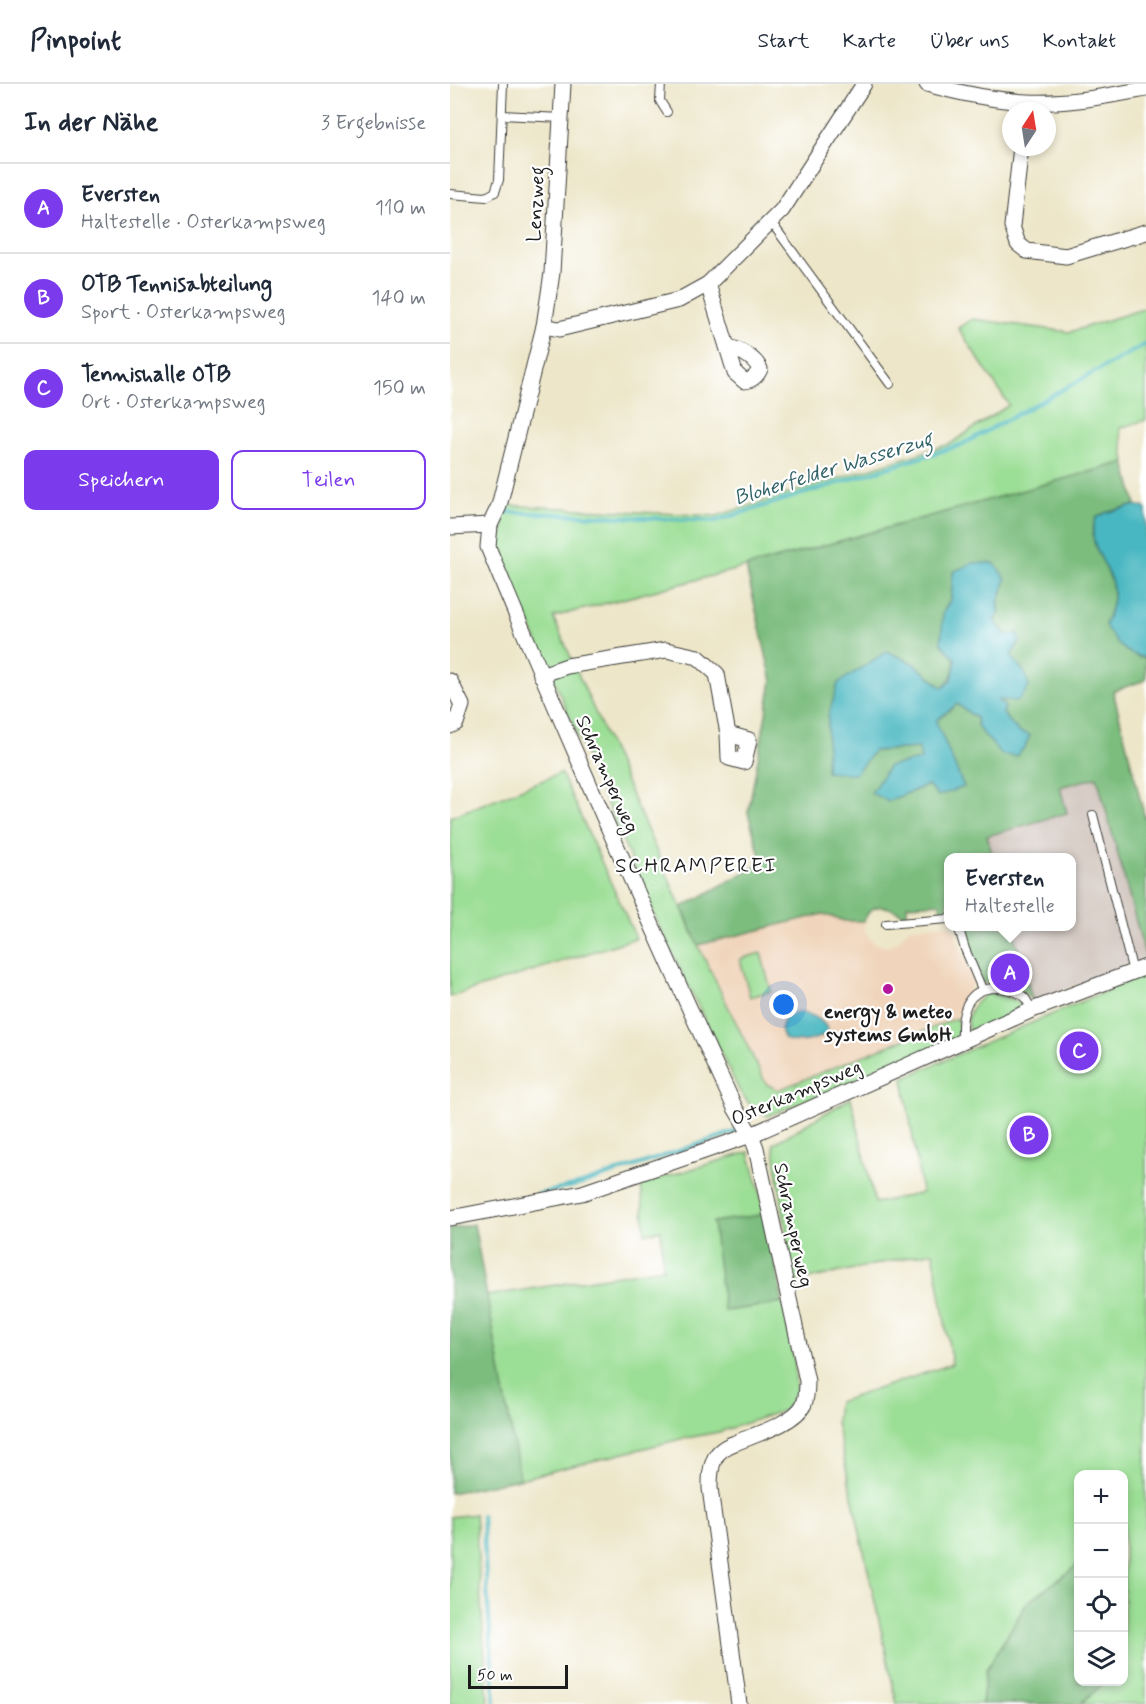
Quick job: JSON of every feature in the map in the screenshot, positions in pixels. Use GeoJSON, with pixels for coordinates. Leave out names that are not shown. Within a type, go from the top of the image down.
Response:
{"type":"FeatureCollection","features":[{"type":"Feature","properties":{"kind":"street","name":"Lenzweg"},"geometry":{"type":"LineString","coordinates":[[544,326],[552,273],[563,84]]}},
{"type":"Feature","properties":{"kind":"street"},"geometry":{"type":"LineString","coordinates":[[544,326],[559,329],[679,300],[708,284],[782,210],[864,84]]}},
{"type":"Feature","properties":{"kind":"street"},"geometry":{"type":"LineString","coordinates":[[927,84],[1006,102]]}},
{"type":"Feature","properties":{"kind":"street"},"geometry":{"type":"LineString","coordinates":[[1056,103],[1146,90]]}},
{"type":"Feature","properties":{"kind":"street"},"geometry":{"type":"LineString","coordinates":[[1020,156],[1012,226],[1018,244],[1027,251],[1066,256],[1146,232]]}},
{"type":"Feature","properties":{"kind":"street"},"geometry":{"type":"LineString","coordinates":[[708,284],[728,347]]}},
{"type":"Feature","properties":{"kind":"street","name":"Schramperweg"},"geometry":{"type":"LineString","coordinates":[[544,326],[499,506],[490,525],[488,547],[541,675],[710,1055],[756,1148],[807,1387],[803,1406],[796,1414],[785,1422],[725,1447],[714,1458],[711,1470],[710,1488],[739,1704]]}},
{"type":"Feature","properties":{"kind":"street"},"geometry":{"type":"LineString","coordinates":[[450,527],[490,525]]}},
{"type":"Feature","properties":{"kind":"street"},"geometry":{"type":"LineString","coordinates":[[541,675],[567,666],[666,650],[698,657],[717,674],[728,734]]}},
{"type":"Feature","properties":{"kind":"street"},"geometry":{"type":"LineString","coordinates":[[450,681],[462,705],[456,723],[450,726]]}},
{"type":"Feature","properties":{"kind":"street","name":"Osterkampsweg"},"geometry":{"type":"LineString","coordinates":[[450,1218],[582,1193],[751,1135],[1032,1010],[1140,969]]}},
{"type":"Feature","properties":{"kind":"lane"},"geometry":{"type":"LineString","coordinates":[[450,194],[486,197],[495,192],[499,180],[503,84]]}},
{"type":"Feature","properties":{"kind":"lane"},"geometry":{"type":"LineString","coordinates":[[661,84],[660,101],[667,112]]}},
{"type":"Feature","properties":{"kind":"lane"},"geometry":{"type":"LineString","coordinates":[[502,114],[561,118]]}},
{"type":"Feature","properties":{"kind":"lane"},"geometry":{"type":"LineString","coordinates":[[771,222],[890,384]]}},
{"type":"Feature","properties":{"kind":"lane"},"geometry":{"type":"LineString","coordinates":[[1093,815],[1140,969]]}},
{"type":"Feature","properties":{"kind":"lane"},"geometry":{"type":"LineString","coordinates":[[886,924],[944,920]]}},
{"type":"Feature","properties":{"kind":"lane"},"geometry":{"type":"LineString","coordinates":[[960,931],[982,989]]}},
{"type":"Feature","properties":{"kind":"lane"},"geometry":{"type":"LineString","coordinates":[[962,1042],[961,1020],[968,1002],[982,989],[1000,988],[1023,995],[1032,1010]]}},
{"type":"Feature","properties":{"kind":"shaded area"},"geometry":{"type":"Polygon","coordinates":[[[1097,777],[1146,959],[1033,1002],[1013,931],[1076,931],[1076,853],[992,853],[987,836],[1066,814],[1060,787],[1097,777]]]}},
{"type":"Feature","properties":{"kind":"shaded area","name":"energy & meteo systems GmbH"},"geometry":{"type":"Polygon","coordinates":[[[823,914],[844,921],[864,921],[865,933],[875,944],[887,946],[897,942],[909,928],[944,924],[944,931],[954,931],[974,983],[964,999],[957,1018],[777,1090],[766,1084],[698,945],[823,914]]]}},
{"type":"Feature","properties":{"kind":"green space"},"geometry":{"type":"Polygon","coordinates":[[[1146,308],[1146,420],[1120,428],[1125,462],[746,567],[553,617],[698,945],[766,1084],[778,1090],[957,1018],[960,1038],[768,1116],[752,1107],[740,1092],[660,928],[497,547],[503,533],[503,505],[716,516],[950,444],[1009,405],[958,328],[972,319],[1070,332],[1146,308]]]}},
{"type":"Feature","properties":{"kind":"green space"},"geometry":{"type":"Polygon","coordinates":[[[1125,462],[1136,505],[1105,513],[1096,518],[1093,537],[1113,590],[1112,605],[1105,625],[1137,657],[1146,658],[1146,680],[1113,691],[1146,822],[1146,959],[1097,777],[1060,787],[1067,813],[987,836],[992,853],[944,853],[944,913],[941,913],[940,903],[907,905],[907,916],[883,906],[872,909],[864,921],[844,921],[823,914],[698,945],[682,907],[762,863],[748,813],[772,681],[746,567],[1125,462]],[[953,572],[951,599],[943,612],[954,652],[955,662],[950,680],[943,688],[914,664],[874,751],[920,748],[921,760],[889,766],[872,793],[888,801],[929,785],[936,721],[957,704],[976,718],[1019,732],[1003,714],[1005,707],[998,699],[1026,675],[1010,655],[1020,642],[1018,633],[1006,635],[994,620],[1000,613],[998,603],[1006,579],[953,572]]]}},
{"type":"Feature","properties":{"kind":"green space"},"geometry":{"type":"Polygon","coordinates":[[[561,773],[636,938],[450,997],[450,817],[561,773]]]}},
{"type":"Feature","properties":{"kind":"green space"},"geometry":{"type":"Polygon","coordinates":[[[966,931],[1013,931],[1033,1002],[1022,992],[1010,986],[982,983],[968,946],[966,931]]]}},
{"type":"Feature","properties":{"kind":"green space"},"geometry":{"type":"Polygon","coordinates":[[[761,953],[771,991],[750,997],[740,959],[761,953]]]}},
{"type":"Feature","properties":{"kind":"green space"},"geometry":{"type":"Polygon","coordinates":[[[1146,974],[1146,1704],[1080,1704],[1100,1686],[1128,1686],[1128,1470],[1074,1470],[1074,1568],[1027,1603],[986,1670],[982,1704],[897,1704],[836,1422],[838,1402],[952,1364],[933,1252],[794,1282],[773,1144],[851,1098],[875,1203],[922,1193],[903,1078],[1146,974]]]}},
{"type":"Feature","properties":{"kind":"green space"},"geometry":{"type":"Polygon","coordinates":[[[987,993],[1008,997],[1025,1009],[969,1032],[969,1014],[977,1001],[987,993]]]}},
{"type":"Feature","properties":{"kind":"green space"},"geometry":{"type":"Polygon","coordinates":[[[749,1152],[766,1214],[725,1311],[783,1303],[795,1364],[796,1392],[785,1410],[719,1432],[681,1439],[520,1479],[486,1296],[663,1268],[661,1230],[645,1234],[641,1184],[749,1152]]]}},
{"type":"Feature","properties":{"kind":"green space"},"geometry":{"type":"Polygon","coordinates":[[[766,1214],[783,1303],[724,1311],[713,1222],[766,1214]]]}},
{"type":"Feature","properties":{"kind":"green space"},"geometry":{"type":"Polygon","coordinates":[[[474,1224],[520,1479],[450,1493],[450,1229],[474,1224]]]}},
{"type":"Feature","properties":{"kind":"green space"},"geometry":{"type":"Polygon","coordinates":[[[475,1514],[488,1704],[450,1704],[450,1517],[475,1514]]]}},
{"type":"Feature","properties":{"kind":"green space"},"geometry":{"type":"Polygon","coordinates":[[[1074,1568],[1074,1686],[1100,1686],[1080,1704],[982,1704],[986,1670],[1027,1603],[1074,1568]]]}},
{"type":"Feature","properties":{"kind":"water"},"geometry":{"type":"Polygon","coordinates":[[[1136,505],[1145,508],[1146,511],[1146,658],[1132,654],[1121,647],[1105,625],[1112,605],[1113,590],[1093,536],[1096,518],[1105,513],[1136,505]]]}},
{"type":"Feature","properties":{"kind":"water"},"geometry":{"type":"Polygon","coordinates":[[[972,563],[994,563],[1006,579],[998,603],[1000,613],[994,620],[1006,635],[1018,633],[1020,642],[1011,655],[1026,675],[1029,687],[1018,701],[998,700],[1005,707],[1003,714],[1019,732],[1030,735],[1025,747],[1016,756],[1002,755],[978,728],[976,718],[957,704],[936,721],[964,787],[938,796],[928,785],[888,801],[871,793],[889,766],[921,760],[919,748],[874,751],[855,774],[826,771],[828,717],[838,683],[887,651],[914,664],[943,688],[952,679],[956,660],[941,643],[943,612],[951,599],[953,572],[972,563]]]}},
{"type":"Feature","properties":{"kind":"water"},"geometry":{"type":"Polygon","coordinates":[[[797,1012],[811,1015],[819,1020],[826,1026],[827,1034],[802,1042],[786,1040],[782,1035],[782,1028],[786,1017],[797,1012]]]}},
{"type":"Feature","properties":{"kind":"waterway","name":"Bloherfelder Wasserzug"},"geometry":{"type":"LineString","coordinates":[[504,512],[715,521],[961,445],[1146,344]]}},
{"type":"Feature","properties":{"kind":"waterway"},"geometry":{"type":"LineString","coordinates":[[539,1194],[582,1184],[740,1130]]}},
{"type":"Feature","properties":{"kind":"waterway"},"geometry":{"type":"LineString","coordinates":[[482,1516],[495,1704]]}},
{"type":"Feature","properties":{"kind":"place","name":"Eversten"},"geometry":{"type":"Point","coordinates":[1010,973]}},
{"type":"Feature","properties":{"kind":"place","name":"energy & meteo systems GmbH"},"geometry":{"type":"Point","coordinates":[888,989]}},
{"type":"Feature","properties":{"kind":"place","name":"Tennishalle OTB"},"geometry":{"type":"Point","coordinates":[1079,1051]}},
{"type":"Feature","properties":{"kind":"place","name":"OTB Tennisabteilung"},"geometry":{"type":"Point","coordinates":[1029,1135]}},
{"type":"Feature","properties":{"kind":"district","name":"SCHRAMPEREI"},"geometry":{"type":"Point","coordinates":[696,865]}}]}
